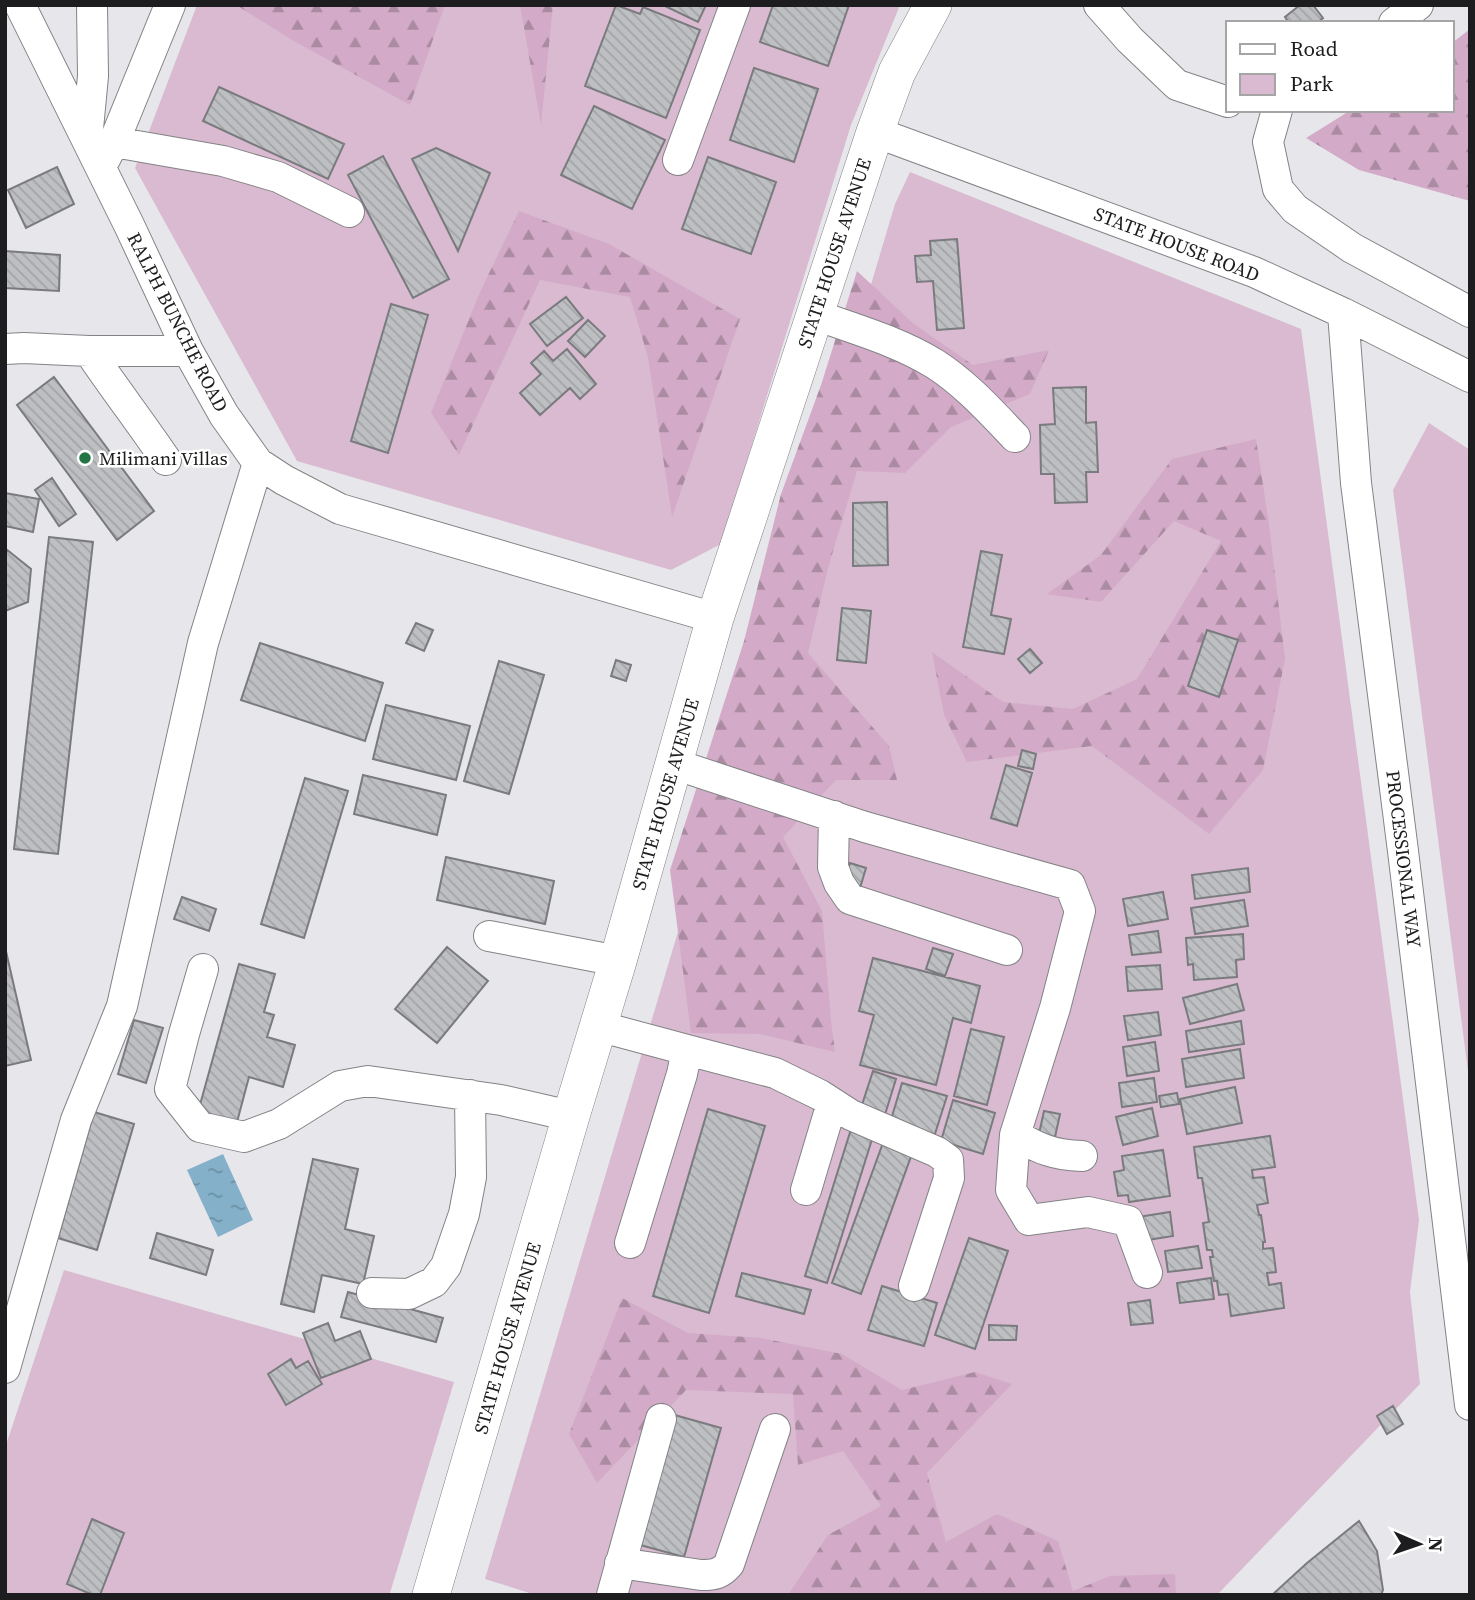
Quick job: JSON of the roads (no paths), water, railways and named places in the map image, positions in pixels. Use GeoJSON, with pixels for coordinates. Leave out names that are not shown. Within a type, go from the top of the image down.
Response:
{"type":"FeatureCollection","features":[{"type":"Feature","properties":{"kind":"main road","name":"STATE HOUSE AVENUE"},"geometry":{"type":"LineString","coordinates":[[432,1594],[618,961],[715,618],[874,132],[897,72],[933,5]]}},
{"type":"Feature","properties":{"kind":"street","name":"RALPH BUNCHE ROAD"},"geometry":{"type":"LineString","coordinates":[[20,5],[101,149],[188,351],[224,415],[258,463],[284,480],[340,509],[715,618]]}},
{"type":"Feature","properties":{"kind":"street"},"geometry":{"type":"LineString","coordinates":[[92,5],[93,76],[101,149]]}},
{"type":"Feature","properties":{"kind":"street"},"geometry":{"type":"LineString","coordinates":[[101,149],[170,5]]}},
{"type":"Feature","properties":{"kind":"street"},"geometry":{"type":"LineString","coordinates":[[678,160],[735,5]]}},
{"type":"Feature","properties":{"kind":"street"},"geometry":{"type":"LineString","coordinates":[[1098,5],[1177,85],[1226,101]]}},
{"type":"Feature","properties":{"kind":"street"},"geometry":{"type":"LineString","coordinates":[[1397,21],[1418,5]]}},
{"type":"Feature","properties":{"kind":"street"},"geometry":{"type":"LineString","coordinates":[[1276,112],[1268,142],[1278,189],[1295,209],[1353,248],[1470,312]]}},
{"type":"Feature","properties":{"kind":"street","name":"STATE HOUSE ROAD"},"geometry":{"type":"LineString","coordinates":[[874,132],[1254,272],[1470,377]]}},
{"type":"Feature","properties":{"kind":"street"},"geometry":{"type":"LineString","coordinates":[[101,149],[223,161],[278,177],[349,212]]}},
{"type":"Feature","properties":{"kind":"street","name":"PROCESSIONAL WAY"},"geometry":{"type":"LineString","coordinates":[[1343,313],[1356,483],[1404,851],[1470,1405]]}},
{"type":"Feature","properties":{"kind":"street"},"geometry":{"type":"LineString","coordinates":[[814,314],[895,345],[933,363],[974,394],[1015,438]]}},
{"type":"Feature","properties":{"kind":"street"},"geometry":{"type":"LineString","coordinates":[[5,349],[188,351]]}},
{"type":"Feature","properties":{"kind":"street"},"geometry":{"type":"LineString","coordinates":[[89,351],[166,460]]}},
{"type":"Feature","properties":{"kind":"street"},"geometry":{"type":"LineString","coordinates":[[5,1368],[76,1120],[122,1006],[203,643],[258,463]]}},
{"type":"Feature","properties":{"kind":"street"},"geometry":{"type":"LineString","coordinates":[[674,764],[865,827],[1070,885],[1080,911],[1055,1009],[1015,1135],[1012,1191],[1029,1220],[1088,1212],[1128,1221],[1147,1273]]}},
{"type":"Feature","properties":{"kind":"street"},"geometry":{"type":"LineString","coordinates":[[834,816],[834,867],[839,883],[850,899],[1007,950]]}},
{"type":"Feature","properties":{"kind":"street"},"geometry":{"type":"LineString","coordinates":[[489,936],[618,961]]}},
{"type":"Feature","properties":{"kind":"street"},"geometry":{"type":"LineString","coordinates":[[203,969],[170,1089],[200,1127],[244,1137],[279,1124],[340,1086],[368,1081],[501,1100],[571,1116]]}},
{"type":"Feature","properties":{"kind":"street"},"geometry":{"type":"LineString","coordinates":[[598,1026],[775,1073],[820,1095],[851,1115],[937,1152],[948,1160],[949,1178],[914,1286]]}},
{"type":"Feature","properties":{"kind":"street"},"geometry":{"type":"LineString","coordinates":[[629,1243],[682,1074],[687,1050]]}},
{"type":"Feature","properties":{"kind":"street"},"geometry":{"type":"LineString","coordinates":[[372,1293],[409,1294],[434,1282],[446,1266],[464,1214],[471,1177],[470,1095]]}},
{"type":"Feature","properties":{"kind":"street"},"geometry":{"type":"LineString","coordinates":[[806,1190],[832,1103]]}},
{"type":"Feature","properties":{"kind":"street"},"geometry":{"type":"LineString","coordinates":[[1015,1135],[1042,1150],[1063,1156],[1082,1156]]}},
{"type":"Feature","properties":{"kind":"street"},"geometry":{"type":"LineString","coordinates":[[611,1595],[661,1419]]}},
{"type":"Feature","properties":{"kind":"street"},"geometry":{"type":"LineString","coordinates":[[620,1563],[701,1575],[722,1572],[729,1564],[775,1429]]}},
{"type":"Feature","properties":{"kind":"water"},"geometry":{"type":"Polygon","coordinates":[[[223,1154],[253,1220],[218,1237],[187,1170],[223,1154]]]}},
{"type":"Feature","properties":{"kind":"place","name":"Milimani Villas"},"geometry":{"type":"Point","coordinates":[85,458]}}]}
